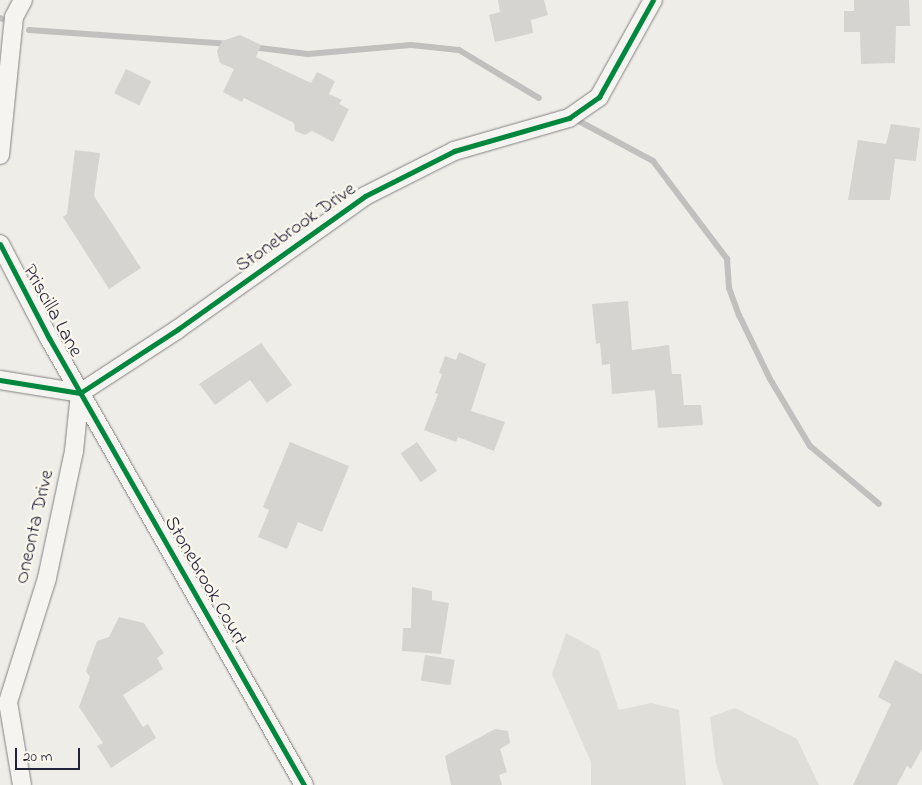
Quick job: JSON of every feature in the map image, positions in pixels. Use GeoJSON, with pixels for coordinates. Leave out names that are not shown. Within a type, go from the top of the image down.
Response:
{"type":"FeatureCollection","features":[{"type":"Feature","properties":{"kind":"street"},"geometry":{"type":"LineString","coordinates":[[0,155],[14,17],[23,0]]}},
{"type":"Feature","properties":{"kind":"street","name":"Stonebrook Drive"},"geometry":{"type":"LineString","coordinates":[[80,393],[170,334],[366,196],[454,151],[569,118],[585,109],[599,97],[654,0]]}},
{"type":"Feature","properties":{"kind":"street","name":"Priscilla Lane"},"geometry":{"type":"LineString","coordinates":[[0,244],[80,393]]}},
{"type":"Feature","properties":{"kind":"street"},"geometry":{"type":"LineString","coordinates":[[0,380],[80,393]]}},
{"type":"Feature","properties":{"kind":"street","name":"Oneonta Drive"},"geometry":{"type":"LineString","coordinates":[[22,785],[8,702],[47,578],[74,451],[80,393]]}},
{"type":"Feature","properties":{"kind":"street","name":"Stonebrook Court"},"geometry":{"type":"LineString","coordinates":[[80,393],[304,785]]}},
{"type":"Feature","properties":{"kind":"shaded area"},"geometry":{"type":"Polygon","coordinates":[[[566,633],[599,651],[619,710],[651,703],[679,710],[686,785],[591,785],[591,762],[552,674],[566,633]]]}},
{"type":"Feature","properties":{"kind":"shaded area"},"geometry":{"type":"Polygon","coordinates":[[[735,708],[797,739],[819,785],[723,785],[716,764],[710,717],[735,708]]]}},
{"type":"Feature","properties":{"kind":"building"},"geometry":{"type":"Polygon","coordinates":[[[498,0],[544,0],[548,15],[531,20],[533,33],[495,42],[489,15],[500,12],[498,0]]]}},
{"type":"Feature","properties":{"kind":"building"},"geometry":{"type":"Polygon","coordinates":[[[854,0],[909,0],[910,26],[896,26],[895,63],[861,64],[860,32],[844,32],[844,11],[854,11],[854,0]]]}},
{"type":"Feature","properties":{"kind":"building"},"geometry":{"type":"Polygon","coordinates":[[[240,35],[261,45],[256,57],[311,83],[317,72],[335,81],[329,94],[342,100],[339,104],[349,109],[333,142],[312,131],[305,135],[295,131],[294,123],[244,98],[242,102],[223,92],[234,69],[220,63],[217,51],[222,41],[240,35]]]}},
{"type":"Feature","properties":{"kind":"building"},"geometry":{"type":"Polygon","coordinates":[[[126,69],[151,81],[139,106],[114,93],[126,69]]]}},
{"type":"Feature","properties":{"kind":"building"},"geometry":{"type":"Polygon","coordinates":[[[891,124],[920,128],[916,161],[895,159],[890,200],[848,200],[858,140],[886,144],[891,124]]]}},
{"type":"Feature","properties":{"kind":"building"},"geometry":{"type":"Polygon","coordinates":[[[75,150],[100,153],[94,196],[141,268],[109,289],[63,217],[67,214],[75,150]]]}},
{"type":"Feature","properties":{"kind":"building"},"geometry":{"type":"Polygon","coordinates":[[[628,301],[632,350],[669,345],[672,374],[681,374],[684,405],[701,405],[703,425],[658,428],[655,390],[612,394],[610,364],[602,365],[600,343],[596,344],[592,304],[628,301]]]}},
{"type":"Feature","properties":{"kind":"building"},"geometry":{"type":"Polygon","coordinates":[[[261,343],[292,385],[267,403],[250,380],[215,405],[199,384],[261,343]]]}},
{"type":"Feature","properties":{"kind":"building"},"geometry":{"type":"Polygon","coordinates":[[[459,352],[486,364],[471,411],[505,422],[494,451],[458,437],[456,442],[424,430],[438,394],[435,393],[442,374],[439,373],[445,356],[456,360],[459,352]]]}},
{"type":"Feature","properties":{"kind":"building"},"geometry":{"type":"Polygon","coordinates":[[[290,442],[349,466],[322,532],[298,522],[287,549],[258,537],[269,510],[263,507],[290,442]]]}},
{"type":"Feature","properties":{"kind":"building"},"geometry":{"type":"Polygon","coordinates":[[[417,442],[437,471],[421,482],[401,453],[417,442]]]}},
{"type":"Feature","properties":{"kind":"building"},"geometry":{"type":"Polygon","coordinates":[[[412,587],[432,591],[432,600],[449,603],[441,654],[402,651],[403,628],[411,628],[412,587]]]}},
{"type":"Feature","properties":{"kind":"building"},"geometry":{"type":"Polygon","coordinates":[[[119,617],[144,623],[164,653],[157,658],[163,669],[123,695],[143,727],[148,724],[156,738],[111,768],[97,746],[103,743],[79,707],[90,677],[86,671],[97,641],[109,637],[119,617]]]}},
{"type":"Feature","properties":{"kind":"building"},"geometry":{"type":"Polygon","coordinates":[[[425,655],[455,660],[451,685],[421,681],[425,655]]]}},
{"type":"Feature","properties":{"kind":"building"},"geometry":{"type":"Polygon","coordinates":[[[895,660],[922,674],[922,749],[911,769],[907,766],[897,785],[853,785],[891,704],[878,697],[895,660]]]}},
{"type":"Feature","properties":{"kind":"building"},"geometry":{"type":"Polygon","coordinates":[[[495,729],[508,731],[510,743],[500,749],[507,772],[499,775],[502,785],[451,785],[445,756],[495,729]]]}},
{"type":"Feature","properties":{"kind":"waterway"},"geometry":{"type":"LineString","coordinates":[[29,30],[227,44]]}},
{"type":"Feature","properties":{"kind":"waterway"},"geometry":{"type":"LineString","coordinates":[[252,47],[308,54],[411,45],[459,50],[539,98]]}},
{"type":"Feature","properties":{"kind":"waterway"},"geometry":{"type":"LineString","coordinates":[[575,119],[653,161],[727,259],[729,288],[739,315],[770,379],[810,446],[879,504]]}},
{"type":"Feature","properties":{"kind":"cycle path"},"geometry":{"type":"LineString","coordinates":[[0,380],[80,393],[178,329],[365,196],[454,151],[569,118],[599,97],[653,0]]}},
{"type":"Feature","properties":{"kind":"cycle path"},"geometry":{"type":"LineString","coordinates":[[0,244],[49,338],[304,785]]}}]}
